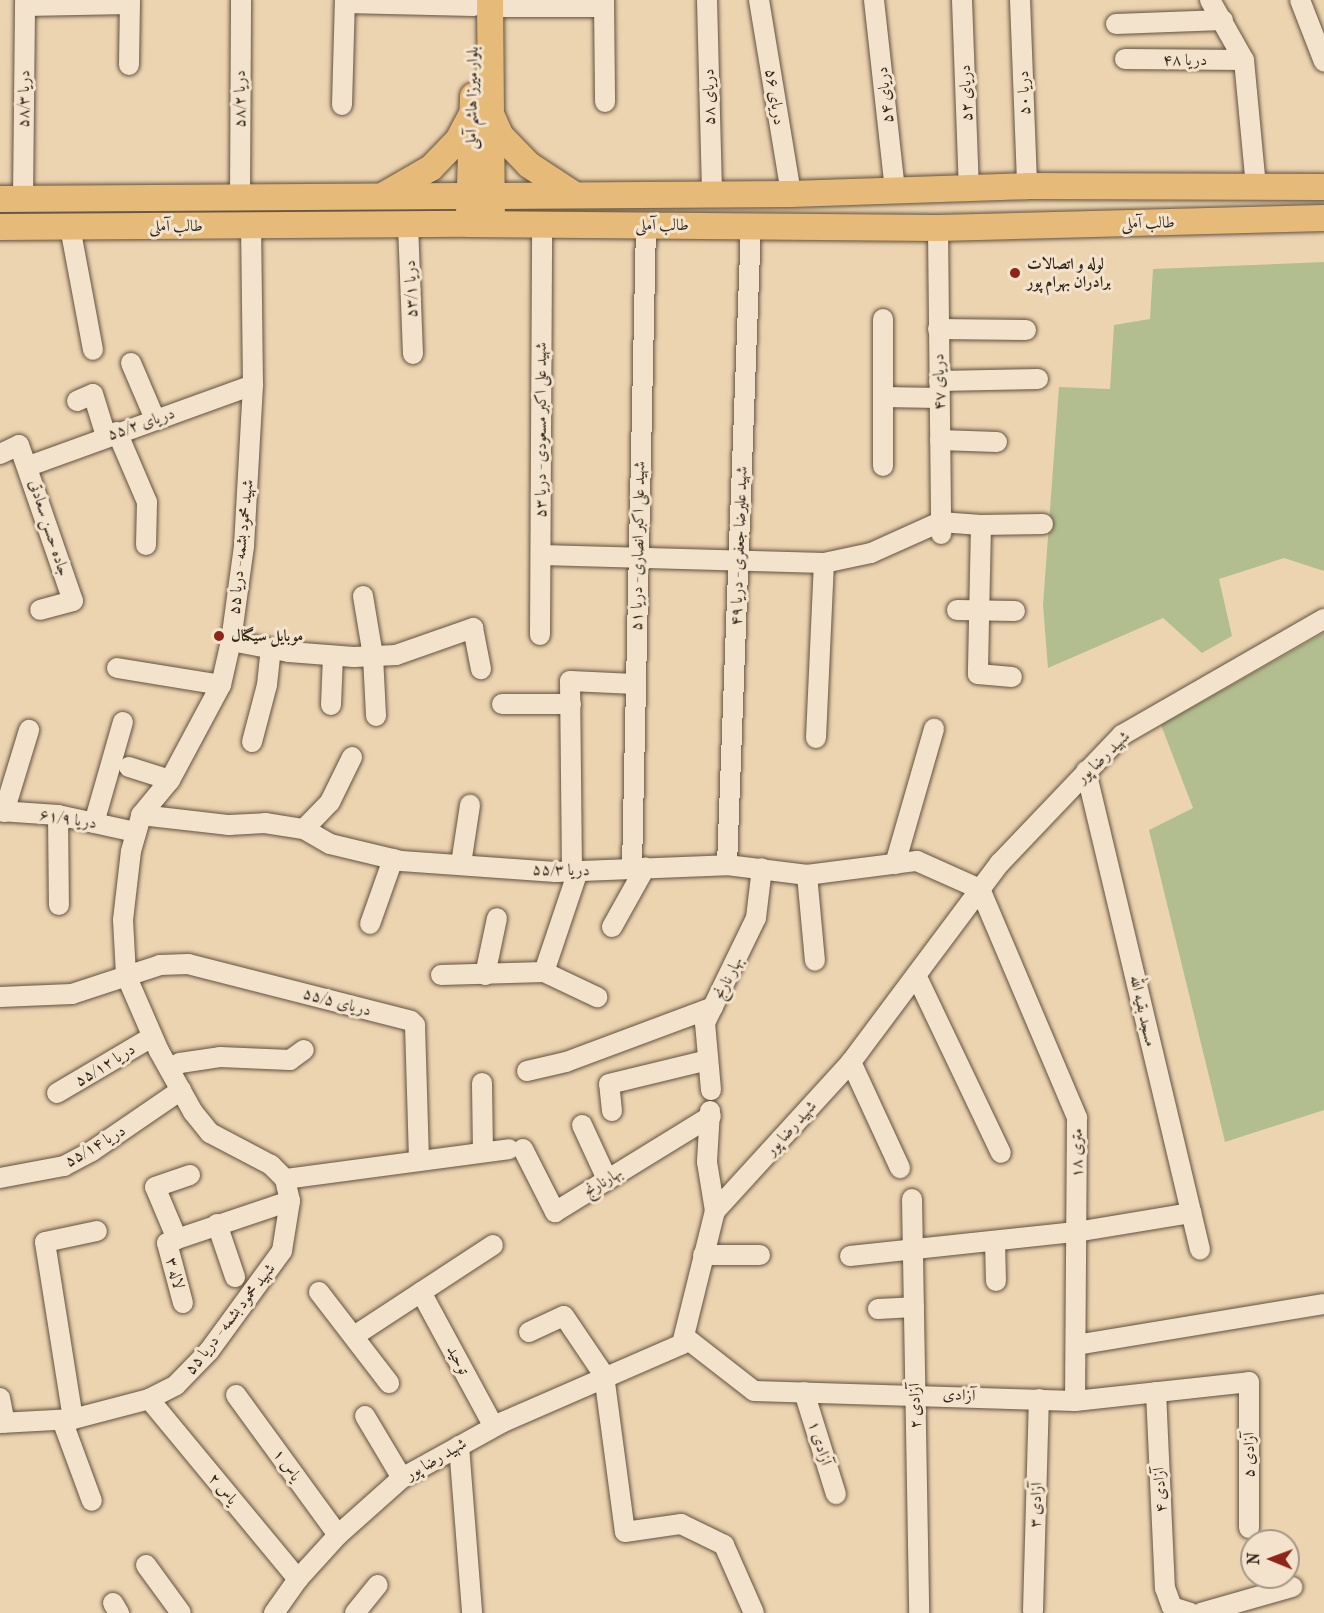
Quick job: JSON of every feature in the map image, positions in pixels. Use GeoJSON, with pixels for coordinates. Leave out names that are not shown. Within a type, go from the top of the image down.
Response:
{"type":"FeatureCollection","features":[{"type":"Feature","properties":{"kind":"main road","name":"بلوار میرزا هاشم آملی"},"geometry":{"type":"LineString","coordinates":[[481,224],[482,3]]}},
{"type":"Feature","properties":{"kind":"main road"},"geometry":{"type":"LineString","coordinates":[[382,197],[431,168],[458,140],[481,111],[529,165],[575,195]]}},
{"type":"Feature","properties":{"kind":"main road","name":"طالب آملی"},"geometry":{"type":"LineString","coordinates":[[11,199],[790,194],[1027,186],[1324,187]]}},
{"type":"Feature","properties":{"kind":"main road"},"geometry":{"type":"LineString","coordinates":[[932,188],[909,198],[913,213],[972,227]]}},
{"type":"Feature","properties":{"kind":"main road"},"geometry":{"type":"LineString","coordinates":[[790,194],[853,198],[867,206],[863,219],[828,228]]}},
{"type":"Feature","properties":{"kind":"main road","name":"طالب آملی"},"geometry":{"type":"LineString","coordinates":[[0,226],[542,224],[938,228],[1324,218]]}},
{"type":"Feature","properties":{"kind":"street","name":"دریا ۵۸/۲"},"geometry":{"type":"LineString","coordinates":[[240,0],[240,198]]}},
{"type":"Feature","properties":{"kind":"street","name":"دریای ۵۸"},"geometry":{"type":"LineString","coordinates":[[707,0],[712,194]]}},
{"type":"Feature","properties":{"kind":"street","name":"دریای ۵۶"},"geometry":{"type":"LineString","coordinates":[[759,0],[790,194]]}},
{"type":"Feature","properties":{"kind":"street","name":"دریای ۵۴"},"geometry":{"type":"LineString","coordinates":[[874,0],[896,190]]}},
{"type":"Feature","properties":{"kind":"street","name":"دریای ۵۲"},"geometry":{"type":"LineString","coordinates":[[962,0],[969,187]]}},
{"type":"Feature","properties":{"kind":"street","name":"دریا ۵۰"},"geometry":{"type":"LineString","coordinates":[[1020,0],[1027,186]]}},
{"type":"Feature","properties":{"kind":"street"},"geometry":{"type":"LineString","coordinates":[[1210,0],[1244,60],[1256,187]]}},
{"type":"Feature","properties":{"kind":"street"},"geometry":{"type":"LineString","coordinates":[[1300,0],[1324,62]]}},
{"type":"Feature","properties":{"kind":"street"},"geometry":{"type":"LineString","coordinates":[[342,105],[345,1],[604,3],[605,102]]}},
{"type":"Feature","properties":{"kind":"street"},"geometry":{"type":"LineString","coordinates":[[25,3],[130,2],[129,65]]}},
{"type":"Feature","properties":{"kind":"street","name":"دریا ۵۸/۳"},"geometry":{"type":"LineString","coordinates":[[11,199],[25,3]]}},
{"type":"Feature","properties":{"kind":"street"},"geometry":{"type":"LineString","coordinates":[[1116,24],[1223,20]]}},
{"type":"Feature","properties":{"kind":"street","name":"دریا ۴۸"},"geometry":{"type":"LineString","coordinates":[[1125,59],[1244,60]]}},
{"type":"Feature","properties":{"kind":"street","name":"دریا ۵۳/۱"},"geometry":{"type":"LineString","coordinates":[[408,224],[413,354]]}},
{"type":"Feature","properties":{"kind":"street","name":"شهید علی اکبر مسعودی - دریا ۵۳"},"geometry":{"type":"LineString","coordinates":[[540,635],[542,224]]}},
{"type":"Feature","properties":{"kind":"street","name":"شهید علی اکبر انصاری - دریا ۵۱"},"geometry":{"type":"LineString","coordinates":[[638,868],[636,684],[646,225]]}},
{"type":"Feature","properties":{"kind":"street","name":"شهید محمود بشمه - دریا ۵۵"},"geometry":{"type":"LineString","coordinates":[[138,824],[170,780],[221,685],[231,641],[244,546],[253,385],[251,226]]}},
{"type":"Feature","properties":{"kind":"street","name":"شهید علیرضا جعفری - دریا ۴۹"},"geometry":{"type":"LineString","coordinates":[[727,866],[751,226]]}},
{"type":"Feature","properties":{"kind":"street"},"geometry":{"type":"LineString","coordinates":[[70,227],[93,350]]}},
{"type":"Feature","properties":{"kind":"street","name":"دریای ۴۷"},"geometry":{"type":"LineString","coordinates":[[938,228],[940,529]]}},
{"type":"Feature","properties":{"kind":"street"},"geometry":{"type":"LineString","coordinates":[[882,466],[883,320]]}},
{"type":"Feature","properties":{"kind":"street"},"geometry":{"type":"LineString","coordinates":[[939,329],[1026,330]]}},
{"type":"Feature","properties":{"kind":"street"},"geometry":{"type":"LineString","coordinates":[[131,363],[155,419]]}},
{"type":"Feature","properties":{"kind":"street"},"geometry":{"type":"LineString","coordinates":[[883,397],[1038,379]]}},
{"type":"Feature","properties":{"kind":"street","name":"دریای ۵۵/۲"},"geometry":{"type":"LineString","coordinates":[[29,466],[111,434],[253,385]]}},
{"type":"Feature","properties":{"kind":"street"},"geometry":{"type":"LineString","coordinates":[[77,401],[93,394],[147,502],[146,546]]}},
{"type":"Feature","properties":{"kind":"street"},"geometry":{"type":"LineString","coordinates":[[940,440],[997,442]]}},
{"type":"Feature","properties":{"kind":"street","name":"جاده حسن سعادتی"},"geometry":{"type":"LineString","coordinates":[[0,454],[19,445],[29,466],[73,601],[40,610]]}},
{"type":"Feature","properties":{"kind":"street"},"geometry":{"type":"LineString","coordinates":[[541,555],[824,563],[871,553],[940,529],[981,525],[1044,524]]}},
{"type":"Feature","properties":{"kind":"street"},"geometry":{"type":"LineString","coordinates":[[981,525],[978,674],[1012,677]]}},
{"type":"Feature","properties":{"kind":"street"},"geometry":{"type":"LineString","coordinates":[[816,738],[824,563]]}},
{"type":"Feature","properties":{"kind":"street"},"geometry":{"type":"LineString","coordinates":[[363,596],[372,656],[376,716]]}},
{"type":"Feature","properties":{"kind":"street"},"geometry":{"type":"LineString","coordinates":[[957,610],[1015,611]]}},
{"type":"Feature","properties":{"kind":"street","name":"شهید رضا پور"},"geometry":{"type":"LineString","coordinates":[[274,1613],[298,1579],[338,1535],[402,1478],[494,1427],[604,1375],[673,1350],[686,1338],[703,1255],[715,1212],[851,1062],[980,889],[1113,743],[1135,727],[1324,620]]}},
{"type":"Feature","properties":{"kind":"street"},"geometry":{"type":"LineString","coordinates":[[231,641],[271,649],[333,656],[396,655],[473,628],[481,669]]}},
{"type":"Feature","properties":{"kind":"street"},"geometry":{"type":"LineString","coordinates":[[252,742],[267,685],[271,649]]}},
{"type":"Feature","properties":{"kind":"street"},"geometry":{"type":"LineString","coordinates":[[331,705],[333,656]]}},
{"type":"Feature","properties":{"kind":"street"},"geometry":{"type":"LineString","coordinates":[[117,668],[221,685]]}},
{"type":"Feature","properties":{"kind":"street"},"geometry":{"type":"LineString","coordinates":[[544,972],[575,872],[570,681],[636,684]]}},
{"type":"Feature","properties":{"kind":"street"},"geometry":{"type":"LineString","coordinates":[[502,704],[571,704]]}},
{"type":"Feature","properties":{"kind":"street"},"geometry":{"type":"LineString","coordinates":[[94,822],[123,722]]}},
{"type":"Feature","properties":{"kind":"street"},"geometry":{"type":"LineString","coordinates":[[895,864],[934,729]]}},
{"type":"Feature","properties":{"kind":"street"},"geometry":{"type":"LineString","coordinates":[[2,811],[29,730]]}},
{"type":"Feature","properties":{"kind":"street"},"geometry":{"type":"LineString","coordinates":[[304,829],[330,802],[352,757]]}},
{"type":"Feature","properties":{"kind":"street"},"geometry":{"type":"LineString","coordinates":[[129,767],[170,780]]}},
{"type":"Feature","properties":{"kind":"street","name":"مسجد بقیه الله"},"geometry":{"type":"LineString","coordinates":[[1086,771],[1200,1250]]}},
{"type":"Feature","properties":{"kind":"street"},"geometry":{"type":"LineString","coordinates":[[461,864],[470,805]]}},
{"type":"Feature","properties":{"kind":"street","name":"دریا ۶۱/۹"},"geometry":{"type":"LineString","coordinates":[[2,811],[58,815],[94,822],[138,824]]}},
{"type":"Feature","properties":{"kind":"street"},"geometry":{"type":"LineString","coordinates":[[58,815],[59,905]]}},
{"type":"Feature","properties":{"kind":"street","name":"دریا ۵۵/۳"},"geometry":{"type":"LineString","coordinates":[[138,824],[265,823],[304,829],[330,844],[393,859],[575,872],[727,866],[807,874],[917,861],[980,889]]}},
{"type":"Feature","properties":{"kind":"street"},"geometry":{"type":"LineString","coordinates":[[138,824],[123,920],[126,975],[152,1037],[181,1090],[210,1133],[271,1165],[285,1179],[483,1152],[482,1083]]}},
{"type":"Feature","properties":{"kind":"street"},"geometry":{"type":"LineString","coordinates":[[369,924],[393,859]]}},
{"type":"Feature","properties":{"kind":"street"},"geometry":{"type":"LineString","coordinates":[[612,927],[638,868]]}},
{"type":"Feature","properties":{"kind":"street","name":"بهار نارنج"},"geometry":{"type":"LineString","coordinates":[[711,1090],[705,1023],[756,918],[762,868]]}},
{"type":"Feature","properties":{"kind":"street"},"geometry":{"type":"LineString","coordinates":[[807,874],[815,961]]}},
{"type":"Feature","properties":{"kind":"street","name":"۱۸ متری"},"geometry":{"type":"LineString","coordinates":[[980,889],[1077,1118],[1075,1401]]}},
{"type":"Feature","properties":{"kind":"street"},"geometry":{"type":"LineString","coordinates":[[485,975],[497,918]]}},
{"type":"Feature","properties":{"kind":"street","name":"دریای ۵۵/۵"},"geometry":{"type":"LineString","coordinates":[[126,975],[160,965],[188,964],[411,1021],[415,1025],[418,1160]]}},
{"type":"Feature","properties":{"kind":"street"},"geometry":{"type":"LineString","coordinates":[[441,975],[544,972],[597,996]]}},
{"type":"Feature","properties":{"kind":"street"},"geometry":{"type":"LineString","coordinates":[[0,997],[72,994],[126,975]]}},
{"type":"Feature","properties":{"kind":"street"},"geometry":{"type":"LineString","coordinates":[[916,975],[1001,1153]]}},
{"type":"Feature","properties":{"kind":"street"},"geometry":{"type":"LineString","coordinates":[[527,1071],[566,1062],[713,1007]]}},
{"type":"Feature","properties":{"kind":"street","name":"دریا ۵۵/۱۲"},"geometry":{"type":"LineString","coordinates":[[57,1094],[152,1037]]}},
{"type":"Feature","properties":{"kind":"street"},"geometry":{"type":"LineString","coordinates":[[169,1068],[180,1062],[220,1057],[281,1061],[304,1050]]}},
{"type":"Feature","properties":{"kind":"street"},"geometry":{"type":"LineString","coordinates":[[612,1111],[609,1084],[708,1060]]}},
{"type":"Feature","properties":{"kind":"street"},"geometry":{"type":"LineString","coordinates":[[851,1062],[900,1168]]}},
{"type":"Feature","properties":{"kind":"street","name":"دریا ۵۵/۱۴"},"geometry":{"type":"LineString","coordinates":[[0,1178],[64,1166],[92,1151],[181,1090]]}},
{"type":"Feature","properties":{"kind":"street","name":"بهارنارنج"},"geometry":{"type":"LineString","coordinates":[[483,1152],[516,1149],[555,1212],[710,1114],[707,1162],[715,1212]]}},
{"type":"Feature","properties":{"kind":"street"},"geometry":{"type":"LineString","coordinates":[[582,1125],[607,1179]]}},
{"type":"Feature","properties":{"kind":"street","name":"لاله ۳"},"geometry":{"type":"LineString","coordinates":[[183,1303],[172,1241],[155,1187],[190,1175]]}},
{"type":"Feature","properties":{"kind":"street","name":"شهید محمود بشمه - دریا ۵۵"},"geometry":{"type":"LineString","coordinates":[[3,1423],[68,1419],[149,1399],[190,1372],[282,1251],[290,1201],[285,1179]]}},
{"type":"Feature","properties":{"kind":"street","name":"آزادی ۲"},"geometry":{"type":"LineString","coordinates":[[912,1199],[919,1613]]}},
{"type":"Feature","properties":{"kind":"street"},"geometry":{"type":"LineString","coordinates":[[172,1241],[290,1201]]}},
{"type":"Feature","properties":{"kind":"street"},"geometry":{"type":"LineString","coordinates":[[850,1256],[1076,1232],[1191,1213]]}},
{"type":"Feature","properties":{"kind":"street"},"geometry":{"type":"LineString","coordinates":[[217,1224],[235,1277]]}},
{"type":"Feature","properties":{"kind":"street"},"geometry":{"type":"LineString","coordinates":[[92,1501],[68,1419],[45,1242],[97,1230]]}},
{"type":"Feature","properties":{"kind":"street"},"geometry":{"type":"LineString","coordinates":[[996,1241],[996,1281]]}},
{"type":"Feature","properties":{"kind":"street"},"geometry":{"type":"LineString","coordinates":[[354,1336],[493,1245]]}},
{"type":"Feature","properties":{"kind":"street"},"geometry":{"type":"LineString","coordinates":[[703,1255],[760,1255]]}},
{"type":"Feature","properties":{"kind":"street"},"geometry":{"type":"LineString","coordinates":[[319,1292],[389,1383]]}},
{"type":"Feature","properties":{"kind":"street","name":"توحید"},"geometry":{"type":"LineString","coordinates":[[422,1292],[494,1427]]}},
{"type":"Feature","properties":{"kind":"street"},"geometry":{"type":"LineString","coordinates":[[1076,1345],[1324,1304]]}},
{"type":"Feature","properties":{"kind":"street"},"geometry":{"type":"LineString","coordinates":[[878,1309],[914,1307]]}},
{"type":"Feature","properties":{"kind":"street"},"geometry":{"type":"LineString","coordinates":[[529,1332],[564,1316],[604,1375],[625,1532],[681,1524],[724,1545],[753,1613]]}},
{"type":"Feature","properties":{"kind":"street","name":"آزادی"},"geometry":{"type":"LineString","coordinates":[[686,1338],[754,1391],[915,1394],[1075,1401],[1249,1382]]}},
{"type":"Feature","properties":{"kind":"street","name":"آزادی ۵"},"geometry":{"type":"LineString","coordinates":[[1249,1382],[1249,1528]]}},
{"type":"Feature","properties":{"kind":"street","name":"آزادی ۱"},"geometry":{"type":"LineString","coordinates":[[804,1392],[836,1494]]}},
{"type":"Feature","properties":{"kind":"street","name":"آزادی ۴"},"geometry":{"type":"LineString","coordinates":[[1156,1392],[1164,1588],[1172,1607],[1190,1613]]}},
{"type":"Feature","properties":{"kind":"street","name":"یاس ۱"},"geometry":{"type":"LineString","coordinates":[[236,1395],[338,1535]]}},
{"type":"Feature","properties":{"kind":"street"},"geometry":{"type":"LineString","coordinates":[[0,1398],[3,1423]]}},
{"type":"Feature","properties":{"kind":"street","name":"یاس ۲"},"geometry":{"type":"LineString","coordinates":[[149,1399],[298,1579]]}},
{"type":"Feature","properties":{"kind":"street","name":"آزادی ۳"},"geometry":{"type":"LineString","coordinates":[[1033,1611],[1039,1400]]}},
{"type":"Feature","properties":{"kind":"street"},"geometry":{"type":"LineString","coordinates":[[365,1416],[402,1478]]}},
{"type":"Feature","properties":{"kind":"street"},"geometry":{"type":"LineString","coordinates":[[459,1446],[472,1613]]}},
{"type":"Feature","properties":{"kind":"street"},"geometry":{"type":"LineString","coordinates":[[146,1565],[181,1613]]}},
{"type":"Feature","properties":{"kind":"street"},"geometry":{"type":"LineString","coordinates":[[355,1613],[378,1585]]}},
{"type":"Feature","properties":{"kind":"street"},"geometry":{"type":"LineString","coordinates":[[1201,1613],[1285,1589]]}},
{"type":"Feature","properties":{"kind":"green space"},"geometry":{"type":"Polygon","coordinates":[[[1324,262],[1324,571],[1284,558],[1219,579],[1232,636],[1202,653],[1163,618],[1048,668],[1043,605],[1059,387],[1110,389],[1114,325],[1150,319],[1153,269],[1324,262]]]}},
{"type":"Feature","properties":{"kind":"green space"},"geometry":{"type":"Polygon","coordinates":[[[1324,633],[1324,1110],[1225,1142],[1149,830],[1193,808],[1161,725],[1324,633]]]}},
{"type":"Feature","properties":{"kind":"place","name":"لوله و اتصالات برادران بهرام پور"},"geometry":{"type":"Point","coordinates":[1015,273]}},
{"type":"Feature","properties":{"kind":"place","name":"موبایل سیگنال"},"geometry":{"type":"Point","coordinates":[219,636]}}]}
